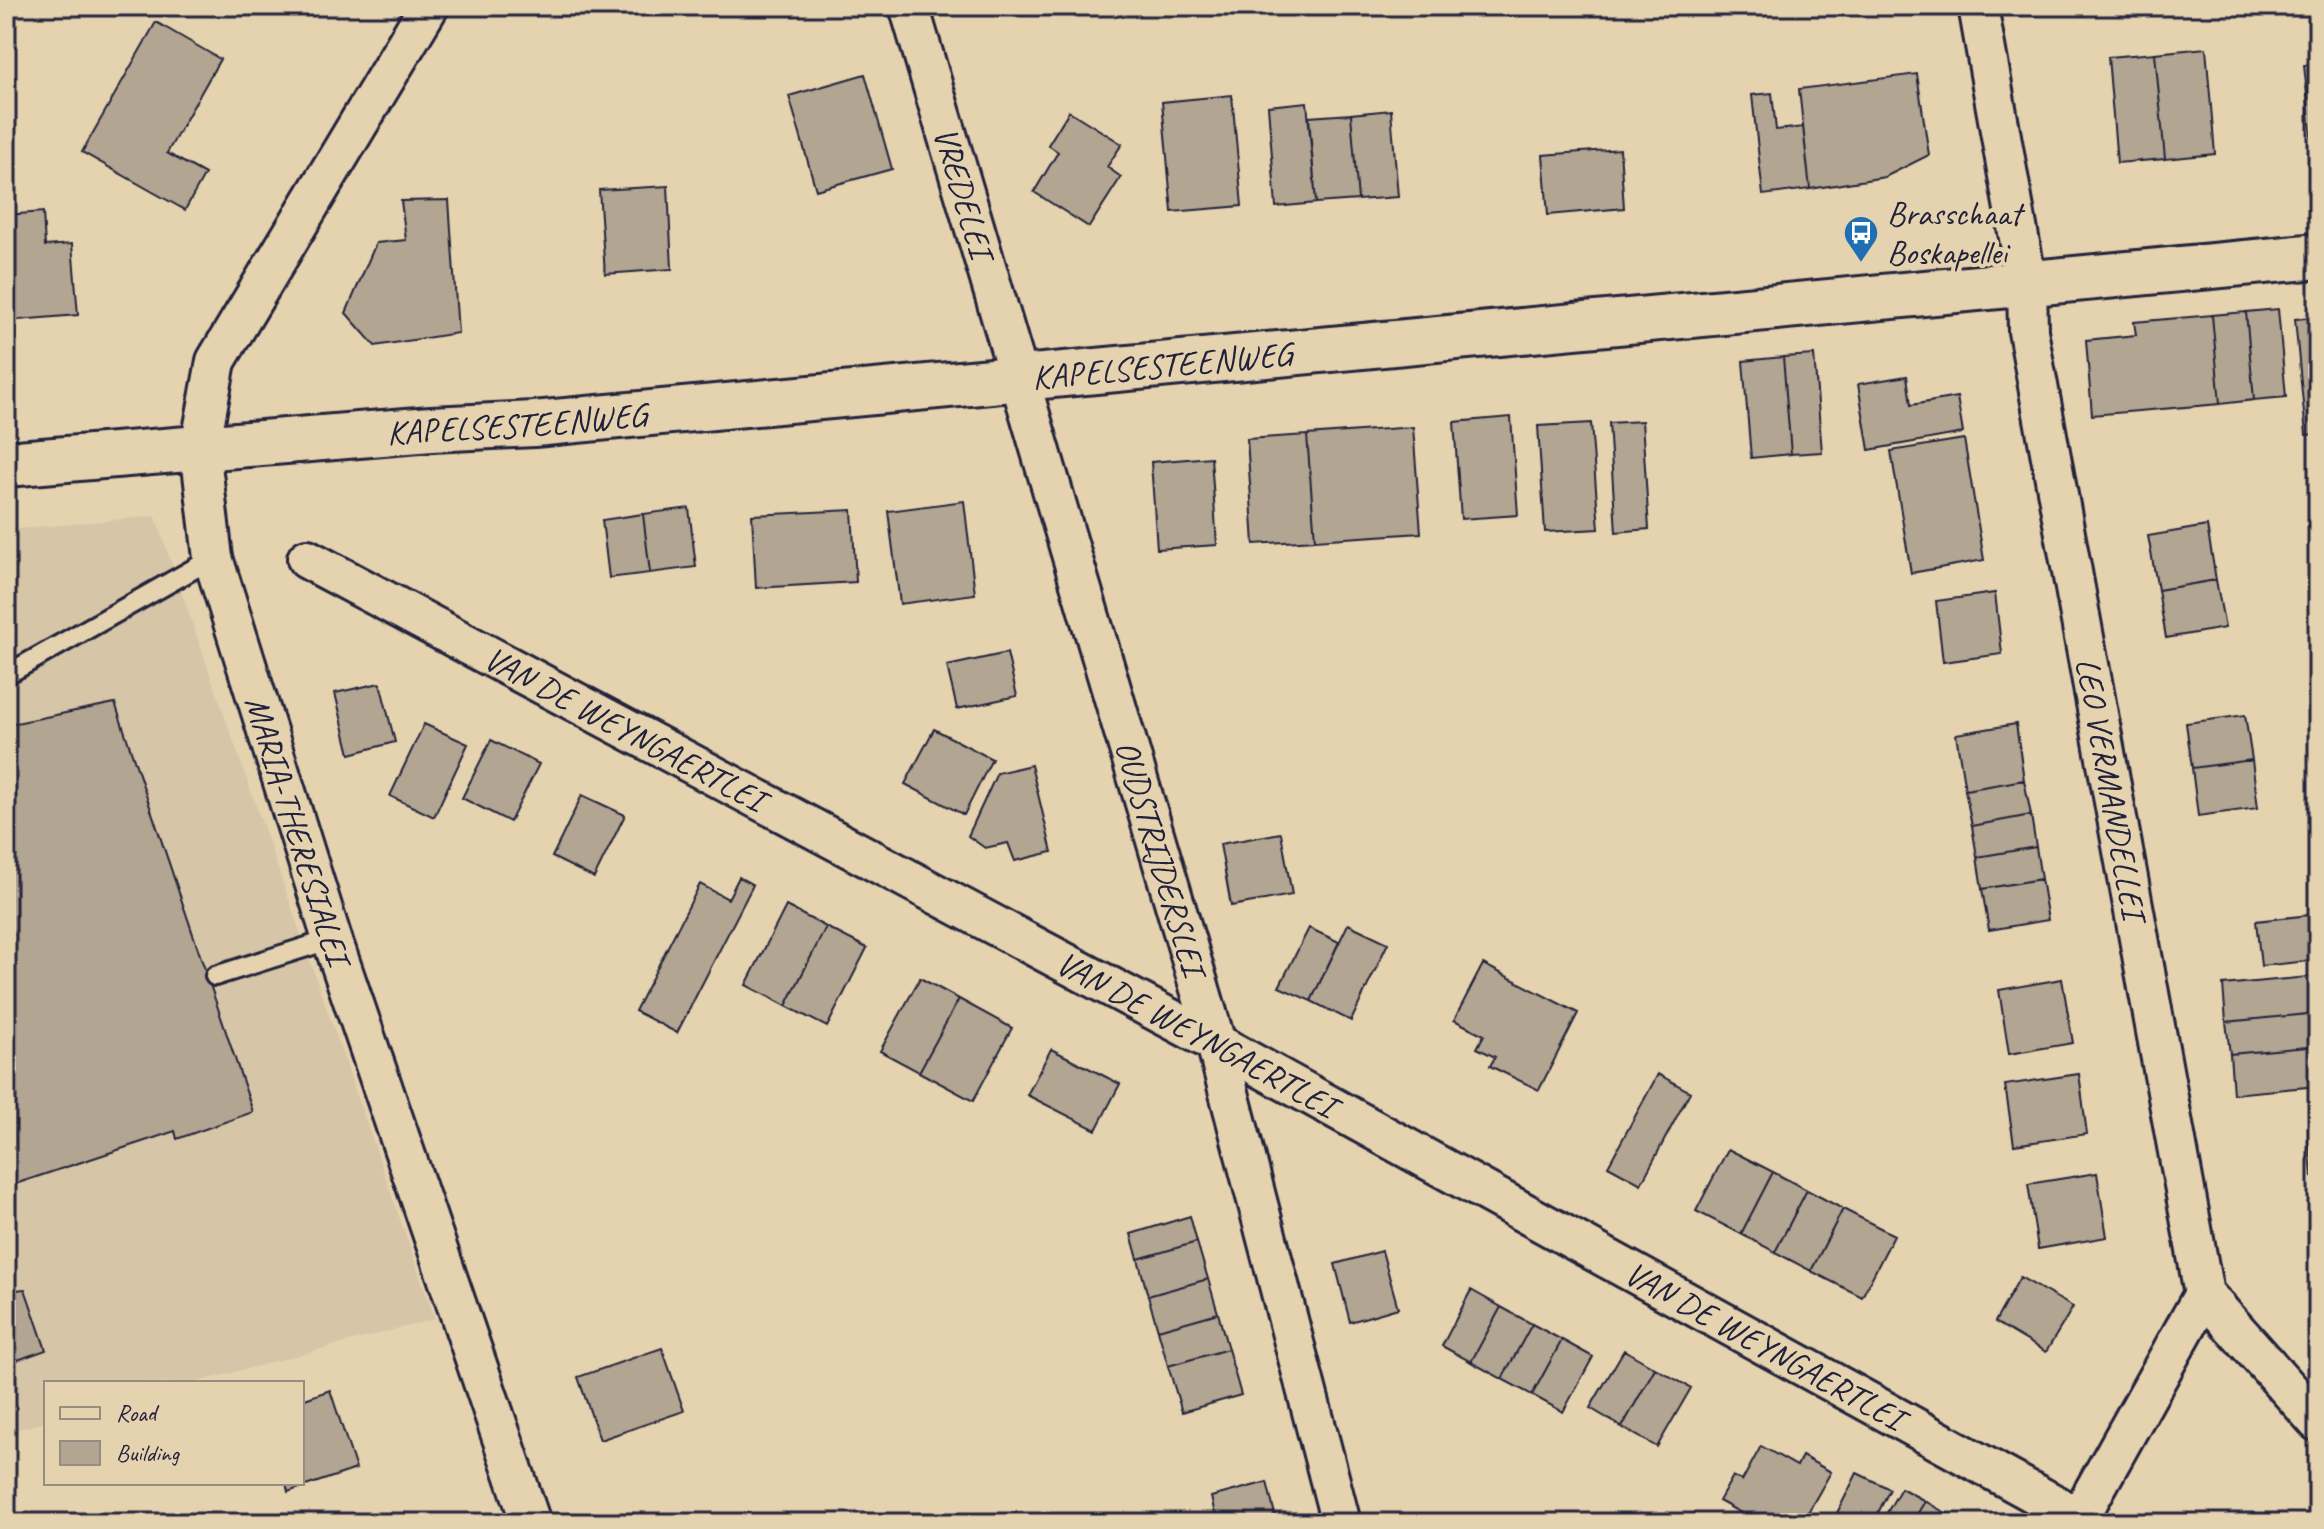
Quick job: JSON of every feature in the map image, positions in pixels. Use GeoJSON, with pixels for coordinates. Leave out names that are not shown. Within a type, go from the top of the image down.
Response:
{"type":"FeatureCollection","features":[{"type":"Feature","properties":{"kind":"main road","name":"KAPELSESTEENWEG"},"geometry":{"type":"LineString","coordinates":[[6,464],[534,424],[2318,256]]}},
{"type":"Feature","properties":{"kind":"street","name":"MARIA-THERESIALEI"},"geometry":{"type":"LineString","coordinates":[[429,6],[216,361],[200,448],[213,558],[332,939],[531,1523]]}},
{"type":"Feature","properties":{"kind":"street","name":"VREDELEI"},"geometry":{"type":"LineString","coordinates":[[909,6],[1017,380]]}},
{"type":"Feature","properties":{"kind":"street","name":"LEO VERMANDELLEI"},"geometry":{"type":"LineString","coordinates":[[1978,6],[2027,283],[2028,331],[2204,1294]]}},
{"type":"Feature","properties":{"kind":"street","name":"OUDSTRIJDERSLEI"},"geometry":{"type":"LineString","coordinates":[[1017,380],[1216,1043],[1341,1523]]}},
{"type":"Feature","properties":{"kind":"street","name":"VAN DE WEYNGAERTLEI"},"geometry":{"type":"LineString","coordinates":[[307,559],[1216,1043],[2079,1521]]}},
{"type":"Feature","properties":{"kind":"street"},"geometry":{"type":"LineString","coordinates":[[2079,1521],[2204,1294],[2318,1422]]}},
{"type":"Feature","properties":{"kind":"lane"},"geometry":{"type":"LineString","coordinates":[[6,675],[213,558]]}},
{"type":"Feature","properties":{"kind":"lane"},"geometry":{"type":"LineString","coordinates":[[215,976],[332,939]]}},
{"type":"Feature","properties":{"kind":"shaded area"},"geometry":{"type":"Polygon","coordinates":[[[155,516],[435,1319],[201,1381],[44,1381],[44,1422],[6,1432],[6,530],[155,516]]]}},
{"type":"Feature","properties":{"kind":"building"},"geometry":{"type":"Polygon","coordinates":[[[156,22],[220,59],[167,153],[205,174],[185,210],[82,152],[156,22]]]}},
{"type":"Feature","properties":{"kind":"building"},"geometry":{"type":"Polygon","coordinates":[[[2206,48],[2215,154],[2165,159],[2155,53],[2206,48]]]}},
{"type":"Feature","properties":{"kind":"building"},"geometry":{"type":"Polygon","coordinates":[[[2155,53],[2165,159],[2117,163],[2108,57],[2155,53]]]}},
{"type":"Feature","properties":{"kind":"building"},"geometry":{"type":"Polygon","coordinates":[[[2318,63],[2318,143],[2312,143],[2304,65],[2318,63]]]}},
{"type":"Feature","properties":{"kind":"building"},"geometry":{"type":"Polygon","coordinates":[[[865,74],[892,169],[816,190],[789,96],[865,74]]]}},
{"type":"Feature","properties":{"kind":"building"},"geometry":{"type":"Polygon","coordinates":[[[1917,74],[1929,155],[1885,177],[1810,189],[1799,89],[1917,74]]]}},
{"type":"Feature","properties":{"kind":"building"},"geometry":{"type":"Polygon","coordinates":[[[1772,93],[1776,130],[1803,127],[1810,189],[1763,195],[1752,95],[1772,93]]]}},
{"type":"Feature","properties":{"kind":"building"},"geometry":{"type":"Polygon","coordinates":[[[1232,95],[1242,206],[1172,212],[1162,102],[1232,95]]]}},
{"type":"Feature","properties":{"kind":"building"},"geometry":{"type":"Polygon","coordinates":[[[1307,102],[1316,203],[1276,207],[1268,106],[1307,102]]]}},
{"type":"Feature","properties":{"kind":"building"},"geometry":{"type":"Polygon","coordinates":[[[1391,110],[1398,197],[1358,200],[1351,114],[1391,110]]]}},
{"type":"Feature","properties":{"kind":"building"},"geometry":{"type":"Polygon","coordinates":[[[1069,111],[1122,144],[1107,167],[1121,177],[1089,227],[1034,192],[1058,152],[1048,145],[1069,111]]]}},
{"type":"Feature","properties":{"kind":"building"},"geometry":{"type":"Polygon","coordinates":[[[1351,114],[1358,200],[1316,203],[1309,117],[1351,114]]]}},
{"type":"Feature","properties":{"kind":"building"},"geometry":{"type":"Polygon","coordinates":[[[1620,149],[1624,208],[1548,215],[1543,155],[1620,149]]]}},
{"type":"Feature","properties":{"kind":"building"},"geometry":{"type":"Polygon","coordinates":[[[668,186],[672,269],[605,274],[599,190],[668,186]]]}},
{"type":"Feature","properties":{"kind":"building"},"geometry":{"type":"Polygon","coordinates":[[[449,200],[458,333],[375,346],[346,313],[376,243],[406,240],[401,201],[449,200]]]}},
{"type":"Feature","properties":{"kind":"building"},"geometry":{"type":"Polygon","coordinates":[[[43,212],[45,246],[72,244],[78,315],[6,321],[6,215],[43,212]]]}},
{"type":"Feature","properties":{"kind":"building"},"geometry":{"type":"Polygon","coordinates":[[[2278,309],[2286,397],[2254,400],[2246,312],[2278,309]]]}},
{"type":"Feature","properties":{"kind":"building"},"geometry":{"type":"Polygon","coordinates":[[[2246,312],[2254,400],[2220,404],[2212,315],[2246,312]]]}},
{"type":"Feature","properties":{"kind":"building"},"geometry":{"type":"Polygon","coordinates":[[[2212,315],[2220,404],[2092,415],[2086,340],[2136,335],[2134,322],[2212,315]]]}},
{"type":"Feature","properties":{"kind":"building"},"geometry":{"type":"Polygon","coordinates":[[[2318,317],[2318,434],[2306,435],[2295,319],[2318,317]]]}},
{"type":"Feature","properties":{"kind":"building"},"geometry":{"type":"Polygon","coordinates":[[[1814,355],[1822,452],[1791,454],[1783,357],[1814,355]]]}},
{"type":"Feature","properties":{"kind":"building"},"geometry":{"type":"Polygon","coordinates":[[[1783,357],[1791,454],[1751,458],[1743,361],[1783,357]]]}},
{"type":"Feature","properties":{"kind":"building"},"geometry":{"type":"Polygon","coordinates":[[[1907,376],[1911,405],[1957,397],[1963,433],[1869,450],[1858,384],[1907,376]]]}},
{"type":"Feature","properties":{"kind":"building"},"geometry":{"type":"Polygon","coordinates":[[[1511,417],[1518,515],[1461,519],[1454,422],[1511,417]]]}},
{"type":"Feature","properties":{"kind":"building"},"geometry":{"type":"Polygon","coordinates":[[[1642,421],[1649,529],[1616,532],[1609,423],[1642,421]]]}},
{"type":"Feature","properties":{"kind":"building"},"geometry":{"type":"Polygon","coordinates":[[[1591,423],[1599,529],[1545,532],[1538,426],[1591,423]]]}},
{"type":"Feature","properties":{"kind":"building"},"geometry":{"type":"Polygon","coordinates":[[[1413,427],[1421,533],[1315,540],[1307,435],[1413,427]]]}},
{"type":"Feature","properties":{"kind":"building"},"geometry":{"type":"Polygon","coordinates":[[[1307,435],[1315,540],[1254,544],[1247,439],[1307,435]]]}},
{"type":"Feature","properties":{"kind":"building"},"geometry":{"type":"Polygon","coordinates":[[[1964,439],[1984,560],[1911,573],[1891,451],[1964,439]]]}},
{"type":"Feature","properties":{"kind":"building"},"geometry":{"type":"Polygon","coordinates":[[[1211,457],[1217,545],[1157,549],[1151,462],[1211,457]]]}},
{"type":"Feature","properties":{"kind":"building"},"geometry":{"type":"Polygon","coordinates":[[[964,501],[975,594],[900,604],[888,511],[964,501]]]}},
{"type":"Feature","properties":{"kind":"building"},"geometry":{"type":"Polygon","coordinates":[[[689,508],[696,567],[650,573],[643,514],[689,508]]]}},
{"type":"Feature","properties":{"kind":"building"},"geometry":{"type":"Polygon","coordinates":[[[852,510],[856,582],[756,588],[752,515],[852,510]]]}},
{"type":"Feature","properties":{"kind":"building"},"geometry":{"type":"Polygon","coordinates":[[[643,514],[650,573],[609,578],[602,520],[643,514]]]}},
{"type":"Feature","properties":{"kind":"building"},"geometry":{"type":"Polygon","coordinates":[[[2207,526],[2216,580],[2158,590],[2148,536],[2207,526]]]}},
{"type":"Feature","properties":{"kind":"building"},"geometry":{"type":"Polygon","coordinates":[[[2216,580],[2225,628],[2166,638],[2158,590],[2216,580]]]}},
{"type":"Feature","properties":{"kind":"building"},"geometry":{"type":"Polygon","coordinates":[[[1995,593],[2002,654],[1943,662],[1936,601],[1995,593]]]}},
{"type":"Feature","properties":{"kind":"building"},"geometry":{"type":"Polygon","coordinates":[[[1007,653],[1017,696],[957,709],[947,666],[1007,653]]]}},
{"type":"Feature","properties":{"kind":"building"},"geometry":{"type":"Polygon","coordinates":[[[380,683],[395,742],[350,754],[335,693],[380,683]]]}},
{"type":"Feature","properties":{"kind":"building"},"geometry":{"type":"Polygon","coordinates":[[[115,703],[253,1112],[177,1139],[175,1131],[6,1187],[6,725],[115,703]]]}},
{"type":"Feature","properties":{"kind":"building"},"geometry":{"type":"Polygon","coordinates":[[[2245,715],[2252,760],[2192,768],[2186,723],[2245,715]]]}},
{"type":"Feature","properties":{"kind":"building"},"geometry":{"type":"Polygon","coordinates":[[[424,724],[468,744],[434,817],[390,796],[424,724]]]}},
{"type":"Feature","properties":{"kind":"building"},"geometry":{"type":"Polygon","coordinates":[[[2016,724],[2024,780],[1965,790],[1956,734],[2016,724]]]}},
{"type":"Feature","properties":{"kind":"building"},"geometry":{"type":"Polygon","coordinates":[[[934,729],[992,759],[964,815],[905,784],[934,729]]]}},
{"type":"Feature","properties":{"kind":"building"},"geometry":{"type":"Polygon","coordinates":[[[491,740],[539,764],[510,822],[462,798],[491,740]]]}},
{"type":"Feature","properties":{"kind":"building"},"geometry":{"type":"Polygon","coordinates":[[[2252,760],[2258,808],[2198,816],[2192,768],[2252,760]]]}},
{"type":"Feature","properties":{"kind":"building"},"geometry":{"type":"Polygon","coordinates":[[[1031,765],[1052,852],[1015,861],[1008,843],[985,848],[968,836],[997,773],[1031,765]]]}},
{"type":"Feature","properties":{"kind":"building"},"geometry":{"type":"Polygon","coordinates":[[[2024,780],[2031,815],[1972,826],[1965,790],[2024,780]]]}},
{"type":"Feature","properties":{"kind":"building"},"geometry":{"type":"Polygon","coordinates":[[[582,795],[625,815],[594,878],[552,857],[582,795]]]}},
{"type":"Feature","properties":{"kind":"building"},"geometry":{"type":"Polygon","coordinates":[[[2031,815],[2036,847],[1977,857],[1972,826],[2031,815]]]}},
{"type":"Feature","properties":{"kind":"building"},"geometry":{"type":"Polygon","coordinates":[[[1281,833],[1292,895],[1231,906],[1220,844],[1281,833]]]}},
{"type":"Feature","properties":{"kind":"building"},"geometry":{"type":"Polygon","coordinates":[[[2036,847],[2041,879],[1982,889],[1977,857],[2036,847]]]}},
{"type":"Feature","properties":{"kind":"building"},"geometry":{"type":"Polygon","coordinates":[[[739,877],[753,885],[677,1033],[635,1011],[700,884],[728,899],[739,877]]]}},
{"type":"Feature","properties":{"kind":"building"},"geometry":{"type":"Polygon","coordinates":[[[2041,879],[2048,920],[1989,930],[1982,889],[2041,879]]]}},
{"type":"Feature","properties":{"kind":"building"},"geometry":{"type":"Polygon","coordinates":[[[786,906],[826,927],[786,1006],[746,985],[786,906]]]}},
{"type":"Feature","properties":{"kind":"building"},"geometry":{"type":"Polygon","coordinates":[[[2318,914],[2318,960],[2261,966],[2256,921],[2318,914]]]}},
{"type":"Feature","properties":{"kind":"building"},"geometry":{"type":"Polygon","coordinates":[[[1348,924],[1388,943],[1351,1021],[1311,1001],[1348,924]]]}},
{"type":"Feature","properties":{"kind":"building"},"geometry":{"type":"Polygon","coordinates":[[[826,927],[867,948],[827,1027],[786,1006],[826,927]]]}},
{"type":"Feature","properties":{"kind":"building"},"geometry":{"type":"Polygon","coordinates":[[[1309,928],[1339,942],[1311,1001],[1279,987],[1309,928]]]}},
{"type":"Feature","properties":{"kind":"building"},"geometry":{"type":"Polygon","coordinates":[[[1483,964],[1578,1013],[1539,1090],[1490,1066],[1495,1057],[1477,1048],[1484,1035],[1454,1020],[1483,964]]]}},
{"type":"Feature","properties":{"kind":"building"},"geometry":{"type":"Polygon","coordinates":[[[2318,976],[2318,1013],[2226,1022],[2223,985],[2318,976]]]}},
{"type":"Feature","properties":{"kind":"building"},"geometry":{"type":"Polygon","coordinates":[[[920,978],[959,999],[919,1072],[880,1051],[920,978]]]}},
{"type":"Feature","properties":{"kind":"building"},"geometry":{"type":"Polygon","coordinates":[[[2062,979],[2073,1043],[2009,1054],[1999,990],[2062,979]]]}},
{"type":"Feature","properties":{"kind":"building"},"geometry":{"type":"Polygon","coordinates":[[[959,999],[1012,1028],[973,1101],[919,1072],[959,999]]]}},
{"type":"Feature","properties":{"kind":"building"},"geometry":{"type":"Polygon","coordinates":[[[2318,1013],[2318,1046],[2230,1054],[2226,1022],[2318,1013]]]}},
{"type":"Feature","properties":{"kind":"building"},"geometry":{"type":"Polygon","coordinates":[[[2318,1046],[2318,1086],[2233,1094],[2230,1054],[2318,1046]]]}},
{"type":"Feature","properties":{"kind":"building"},"geometry":{"type":"Polygon","coordinates":[[[1051,1049],[1120,1084],[1096,1130],[1027,1095],[1051,1049]]]}},
{"type":"Feature","properties":{"kind":"building"},"geometry":{"type":"Polygon","coordinates":[[[1658,1074],[1690,1092],[1641,1184],[1608,1166],[1658,1074]]]}},
{"type":"Feature","properties":{"kind":"building"},"geometry":{"type":"Polygon","coordinates":[[[2079,1074],[2087,1134],[2014,1145],[2005,1085],[2079,1074]]]}},
{"type":"Feature","properties":{"kind":"building"},"geometry":{"type":"Polygon","coordinates":[[[2318,1129],[2318,1176],[2312,1177],[2308,1130],[2318,1129]]]}},
{"type":"Feature","properties":{"kind":"building"},"geometry":{"type":"Polygon","coordinates":[[[1728,1149],[1773,1172],[1741,1234],[1696,1211],[1728,1149]]]}},
{"type":"Feature","properties":{"kind":"building"},"geometry":{"type":"Polygon","coordinates":[[[1773,1172],[1807,1190],[1775,1252],[1741,1234],[1773,1172]]]}},
{"type":"Feature","properties":{"kind":"building"},"geometry":{"type":"Polygon","coordinates":[[[2097,1173],[2107,1237],[2038,1249],[2028,1184],[2097,1173]]]}},
{"type":"Feature","properties":{"kind":"building"},"geometry":{"type":"Polygon","coordinates":[[[1807,1190],[1843,1209],[1811,1271],[1775,1252],[1807,1190]]]}},
{"type":"Feature","properties":{"kind":"building"},"geometry":{"type":"Polygon","coordinates":[[[1843,1209],[1894,1235],[1862,1297],[1811,1271],[1843,1209]]]}},
{"type":"Feature","properties":{"kind":"building"},"geometry":{"type":"Polygon","coordinates":[[[1190,1216],[1197,1242],[1138,1259],[1131,1234],[1190,1216]]]}},
{"type":"Feature","properties":{"kind":"building"},"geometry":{"type":"Polygon","coordinates":[[[1197,1242],[1208,1279],[1148,1296],[1138,1259],[1197,1242]]]}},
{"type":"Feature","properties":{"kind":"building"},"geometry":{"type":"Polygon","coordinates":[[[1382,1251],[1398,1308],[1350,1322],[1335,1264],[1382,1251]]]}},
{"type":"Feature","properties":{"kind":"building"},"geometry":{"type":"Polygon","coordinates":[[[6,1264],[15,1290],[25,1289],[46,1350],[6,1364],[6,1264]]]}},
{"type":"Feature","properties":{"kind":"building"},"geometry":{"type":"Polygon","coordinates":[[[2020,1277],[2073,1307],[2046,1352],[1995,1322],[2020,1277]]]}},
{"type":"Feature","properties":{"kind":"building"},"geometry":{"type":"Polygon","coordinates":[[[1208,1279],[1218,1313],[1158,1330],[1148,1296],[1208,1279]]]}},
{"type":"Feature","properties":{"kind":"building"},"geometry":{"type":"Polygon","coordinates":[[[1471,1290],[1501,1307],[1471,1362],[1442,1346],[1471,1290]]]}},
{"type":"Feature","properties":{"kind":"building"},"geometry":{"type":"Polygon","coordinates":[[[1501,1307],[1532,1324],[1502,1379],[1471,1362],[1501,1307]]]}},
{"type":"Feature","properties":{"kind":"building"},"geometry":{"type":"Polygon","coordinates":[[[1218,1313],[1228,1349],[1168,1366],[1158,1330],[1218,1313]]]}},
{"type":"Feature","properties":{"kind":"building"},"geometry":{"type":"Polygon","coordinates":[[[1532,1324],[1562,1340],[1532,1395],[1502,1379],[1532,1324]]]}},
{"type":"Feature","properties":{"kind":"building"},"geometry":{"type":"Polygon","coordinates":[[[1562,1340],[1593,1357],[1563,1412],[1532,1395],[1562,1340]]]}},
{"type":"Feature","properties":{"kind":"building"},"geometry":{"type":"Polygon","coordinates":[[[662,1348],[684,1411],[600,1440],[578,1377],[662,1348]]]}},
{"type":"Feature","properties":{"kind":"building"},"geometry":{"type":"Polygon","coordinates":[[[1228,1349],[1241,1395],[1182,1412],[1168,1366],[1228,1349]]]}},
{"type":"Feature","properties":{"kind":"building"},"geometry":{"type":"Polygon","coordinates":[[[1624,1350],[1655,1368],[1622,1427],[1590,1408],[1624,1350]]]}},
{"type":"Feature","properties":{"kind":"building"},"geometry":{"type":"Polygon","coordinates":[[[1655,1368],[1691,1388],[1657,1447],[1622,1427],[1655,1368]]]}},
{"type":"Feature","properties":{"kind":"building"},"geometry":{"type":"Polygon","coordinates":[[[330,1390],[356,1469],[288,1492],[286,1485],[304,1485],[304,1399],[330,1390]]]}},
{"type":"Feature","properties":{"kind":"building"},"geometry":{"type":"Polygon","coordinates":[[[1761,1446],[1797,1466],[1802,1456],[1831,1472],[1802,1523],[1735,1523],[1741,1513],[1719,1501],[1733,1476],[1742,1481],[1761,1446]]]}},
{"type":"Feature","properties":{"kind":"building"},"geometry":{"type":"Polygon","coordinates":[[[1857,1473],[1890,1489],[1873,1523],[1832,1523],[1857,1473]]]}},
{"type":"Feature","properties":{"kind":"building"},"geometry":{"type":"Polygon","coordinates":[[[1267,1482],[1277,1523],[1217,1523],[1211,1497],[1267,1482]]]}},
{"type":"Feature","properties":{"kind":"building"},"geometry":{"type":"Polygon","coordinates":[[[1901,1488],[1925,1501],[1912,1523],[1881,1523],[1901,1488]]]}},
{"type":"Feature","properties":{"kind":"building"},"geometry":{"type":"Polygon","coordinates":[[[1925,1501],[1961,1522],[1912,1523],[1925,1501]]]}},
{"type":"Feature","properties":{"kind":"place","name":"Brasschaat Boskapellei"},"geometry":{"type":"Point","coordinates":[1861,264]}}]}
